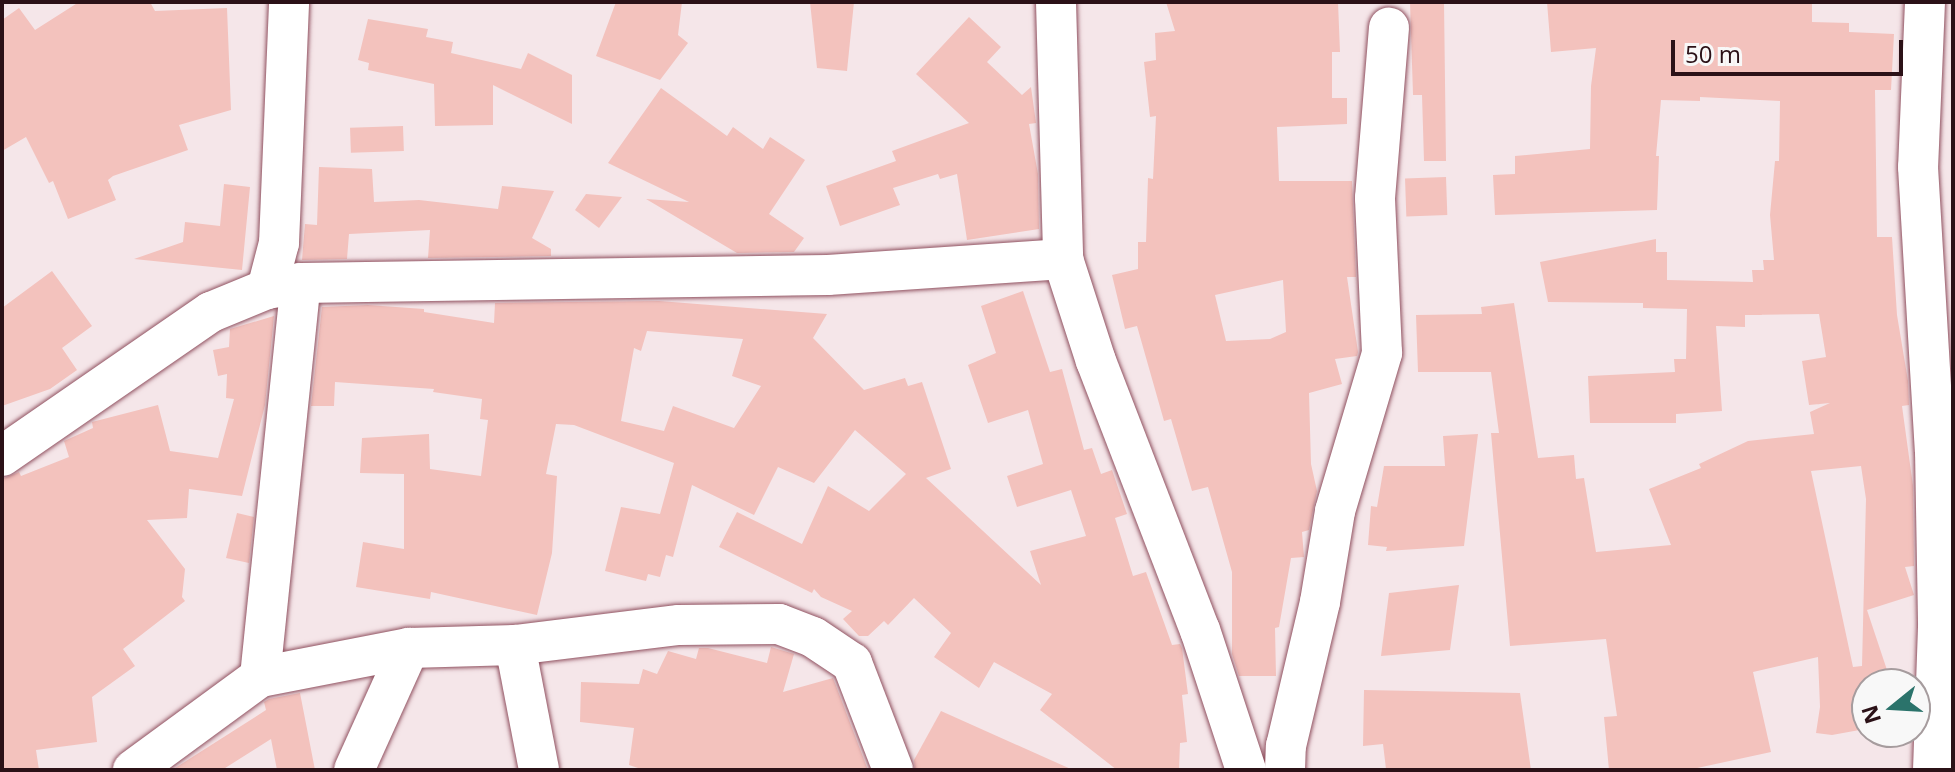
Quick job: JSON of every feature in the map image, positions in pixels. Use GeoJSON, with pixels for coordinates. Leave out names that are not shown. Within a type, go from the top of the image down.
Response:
{"type":"FeatureCollection","features":[{"type":"Feature","properties":{"kind":"street"},"geometry":{"type":"LineString","coordinates":[[260,677],[284,286],[279,243],[289,2]]}},
{"type":"Feature","properties":{"kind":"street"},"geometry":{"type":"LineString","coordinates":[[1056,2],[1063,259],[1096,361],[1200,630],[1246,770]]}},
{"type":"Feature","properties":{"kind":"street"},"geometry":{"type":"LineString","coordinates":[[1925,2],[1936,168],[1938,627],[1933,770]]}},
{"type":"Feature","properties":{"kind":"street"},"geometry":{"type":"LineString","coordinates":[[1285,770],[1286,746],[1320,602],[1335,511],[1355,455],[1382,353],[1375,198],[1389,28]]}},
{"type":"Feature","properties":{"kind":"street"},"geometry":{"type":"LineString","coordinates":[[2,456],[211,312],[284,286],[828,275],[1063,259]]}},
{"type":"Feature","properties":{"kind":"street"},"geometry":{"type":"LineString","coordinates":[[133,770],[260,677],[409,648],[515,645],[679,625],[779,624],[813,637],[852,663],[893,770]]}},
{"type":"Feature","properties":{"kind":"street"},"geometry":{"type":"LineString","coordinates":[[515,645],[539,770]]}},
{"type":"Feature","properties":{"kind":"street"},"geometry":{"type":"LineString","coordinates":[[354,770],[409,648]]}},
{"type":"Feature","properties":{"kind":"building"},"geometry":{"type":"Polygon","coordinates":[[[79,2],[150,2],[155,11],[227,8],[231,110],[179,125],[188,150],[113,176],[108,180],[116,200],[68,219],[53,181],[49,183],[26,137],[2,151],[2,20],[19,8],[35,30],[79,2]]]}},
{"type":"Feature","properties":{"kind":"building"},"geometry":{"type":"Polygon","coordinates":[[[616,2],[682,2],[678,35],[688,43],[660,80],[596,56],[616,2]]]}},
{"type":"Feature","properties":{"kind":"building"},"geometry":{"type":"Polygon","coordinates":[[[810,2],[854,2],[847,71],[817,68],[810,2]]]}},
{"type":"Feature","properties":{"kind":"building"},"geometry":{"type":"Polygon","coordinates":[[[1166,2],[1338,2],[1340,52],[1332,52],[1332,98],[1347,98],[1347,124],[1277,127],[1279,181],[1352,181],[1356,277],[1347,277],[1358,352],[1357,356],[1335,359],[1342,384],[1309,393],[1311,464],[1317,491],[1309,530],[1302,532],[1304,557],[1291,558],[1279,627],[1275,628],[1276,676],[1239,676],[1232,654],[1232,572],[1208,487],[1192,491],[1171,419],[1164,421],[1137,326],[1125,329],[1112,275],[1138,269],[1138,242],[1146,242],[1148,178],[1153,179],[1156,116],[1150,117],[1144,62],[1156,60],[1155,33],[1175,31],[1166,2]],[[1283,280],[1215,295],[1226,341],[1270,339],[1286,332],[1283,280]]]}},
{"type":"Feature","properties":{"kind":"building"},"geometry":{"type":"Polygon","coordinates":[[[1410,2],[1444,2],[1446,161],[1424,161],[1422,95],[1413,95],[1410,2]]]}},
{"type":"Feature","properties":{"kind":"building"},"geometry":{"type":"Polygon","coordinates":[[[1547,2],[1812,2],[1812,22],[1849,23],[1849,32],[1894,34],[1891,90],[1875,90],[1877,237],[1892,237],[1897,315],[1908,381],[1909,405],[1902,406],[1913,486],[1914,566],[1905,567],[1914,595],[1867,610],[1886,668],[1851,668],[1851,732],[1832,735],[1816,733],[1820,707],[1818,657],[1753,672],[1771,752],[1688,770],[1609,770],[1604,717],[1617,716],[1606,639],[1510,646],[1491,433],[1499,433],[1491,372],[1418,372],[1416,315],[1482,314],[1481,307],[1514,303],[1538,458],[1574,455],[1576,479],[1584,478],[1596,552],[1671,545],[1649,489],[1701,468],[1699,464],[1748,441],[1814,434],[1810,412],[1830,403],[1809,405],[1802,361],[1826,357],[1819,314],[1745,315],[1745,327],[1716,326],[1722,411],[1676,414],[1676,423],[1590,423],[1588,376],[1675,372],[1674,359],[1686,359],[1687,309],[1643,308],[1643,303],[1548,302],[1540,262],[1656,239],[1656,252],[1667,252],[1667,280],[1753,282],[1752,270],[1764,270],[1763,260],[1774,260],[1770,215],[1775,161],[1779,161],[1780,101],[1700,97],[1700,101],[1661,100],[1656,156],[1659,156],[1657,210],[1495,215],[1493,175],[1515,174],[1515,156],[1590,149],[1591,86],[1596,48],[1551,52],[1547,2]],[[1861,466],[1811,471],[1853,667],[1862,666],[1866,499],[1861,466]]]}},
{"type":"Feature","properties":{"kind":"building"},"geometry":{"type":"Polygon","coordinates":[[[969,17],[1001,47],[987,62],[1022,95],[1031,87],[1036,123],[1029,124],[1038,174],[1039,229],[967,240],[957,174],[940,179],[938,174],[893,188],[900,205],[840,226],[826,186],[896,161],[892,151],[969,123],[916,74],[969,17]]]}},
{"type":"Feature","properties":{"kind":"building"},"geometry":{"type":"Polygon","coordinates":[[[368,19],[428,29],[426,37],[453,42],[451,53],[521,69],[528,53],[572,75],[572,124],[493,85],[493,125],[435,126],[434,84],[368,70],[369,63],[358,60],[368,19]]]}},
{"type":"Feature","properties":{"kind":"building"},"geometry":{"type":"Polygon","coordinates":[[[661,88],[727,136],[733,127],[763,149],[770,137],[805,160],[769,214],[804,238],[794,252],[737,253],[646,199],[689,202],[608,163],[661,88]]]}},
{"type":"Feature","properties":{"kind":"building"},"geometry":{"type":"Polygon","coordinates":[[[403,126],[404,151],[351,153],[350,128],[403,126]]]}},
{"type":"Feature","properties":{"kind":"building"},"geometry":{"type":"Polygon","coordinates":[[[319,167],[372,169],[374,202],[419,200],[498,209],[502,186],[554,191],[532,238],[551,249],[551,256],[428,258],[430,230],[349,234],[347,259],[302,260],[305,224],[317,225],[319,167]]]}},
{"type":"Feature","properties":{"kind":"building"},"geometry":{"type":"Polygon","coordinates":[[[1446,177],[1447,215],[1406,216],[1405,178],[1446,177]]]}},
{"type":"Feature","properties":{"kind":"building"},"geometry":{"type":"Polygon","coordinates":[[[224,184],[250,187],[242,270],[134,259],[183,242],[185,222],[220,226],[224,184]]]}},
{"type":"Feature","properties":{"kind":"building"},"geometry":{"type":"Polygon","coordinates":[[[586,194],[622,197],[599,228],[575,210],[586,194]]]}},
{"type":"Feature","properties":{"kind":"building"},"geometry":{"type":"Polygon","coordinates":[[[52,271],[92,326],[62,348],[77,370],[50,389],[2,406],[2,308],[52,271]]]}},
{"type":"Feature","properties":{"kind":"building"},"geometry":{"type":"Polygon","coordinates":[[[1023,291],[1050,372],[1062,369],[1084,450],[1092,448],[1101,474],[1112,470],[1127,514],[1115,518],[1133,576],[1146,572],[1172,645],[1180,644],[1182,648],[1188,694],[1182,695],[1187,742],[1180,743],[1179,770],[1117,770],[1040,710],[1052,694],[994,662],[979,688],[934,657],[951,633],[914,598],[888,625],[884,621],[868,636],[859,636],[843,619],[852,611],[821,597],[814,589],[812,593],[719,547],[737,512],[802,544],[828,486],[869,511],[906,474],[855,430],[814,483],[778,467],[754,515],[692,485],[673,557],[666,555],[660,577],[648,574],[646,581],[605,571],[621,507],[660,514],[674,463],[574,425],[556,424],[546,474],[557,476],[552,553],[537,615],[431,592],[430,599],[356,587],[363,542],[404,549],[404,474],[360,473],[362,438],[429,434],[430,469],[481,476],[488,420],[480,419],[482,399],[433,392],[434,389],[335,382],[334,406],[311,406],[322,307],[368,305],[424,309],[424,312],[494,323],[495,303],[659,301],[827,314],[813,338],[864,390],[905,378],[908,386],[922,382],[951,469],[926,478],[1041,585],[1030,551],[1086,536],[1071,490],[1017,507],[1007,476],[1043,464],[1028,410],[988,423],[968,365],[996,353],[981,306],[1023,291]],[[647,331],[641,351],[634,348],[621,421],[664,431],[673,406],[734,428],[761,386],[732,376],[743,339],[647,331]]]}},
{"type":"Feature","properties":{"kind":"building"},"geometry":{"type":"Polygon","coordinates":[[[274,316],[265,405],[242,496],[189,489],[187,518],[147,520],[185,569],[182,597],[185,601],[123,649],[135,666],[92,697],[97,742],[36,750],[39,770],[4,770],[2,479],[19,472],[21,476],[69,457],[64,441],[93,428],[92,422],[158,405],[170,451],[218,458],[234,399],[226,398],[227,374],[218,376],[213,350],[229,347],[230,329],[274,316]]]}},
{"type":"Feature","properties":{"kind":"building"},"geometry":{"type":"Polygon","coordinates":[[[1478,434],[1464,546],[1386,551],[1387,547],[1368,545],[1371,506],[1377,507],[1384,466],[1445,466],[1443,436],[1478,434]]]}},
{"type":"Feature","properties":{"kind":"building"},"geometry":{"type":"Polygon","coordinates":[[[237,513],[254,517],[249,563],[226,558],[237,513]]]}},
{"type":"Feature","properties":{"kind":"building"},"geometry":{"type":"Polygon","coordinates":[[[1459,585],[1450,650],[1381,656],[1389,593],[1459,585]]]}},
{"type":"Feature","properties":{"kind":"building"},"geometry":{"type":"Polygon","coordinates":[[[771,647],[794,654],[783,692],[833,678],[868,770],[644,770],[629,765],[634,728],[580,722],[581,682],[639,684],[643,669],[657,674],[668,651],[696,659],[699,648],[708,648],[767,663],[771,647]]]}},
{"type":"Feature","properties":{"kind":"building"},"geometry":{"type":"Polygon","coordinates":[[[1364,690],[1520,693],[1531,770],[1386,769],[1383,744],[1363,746],[1364,690]]]}},
{"type":"Feature","properties":{"kind":"building"},"geometry":{"type":"Polygon","coordinates":[[[300,693],[315,770],[277,770],[271,739],[222,770],[172,770],[266,710],[264,702],[300,693]]]}},
{"type":"Feature","properties":{"kind":"building"},"geometry":{"type":"Polygon","coordinates":[[[941,711],[1073,770],[915,770],[914,760],[941,711]]]}}]}
